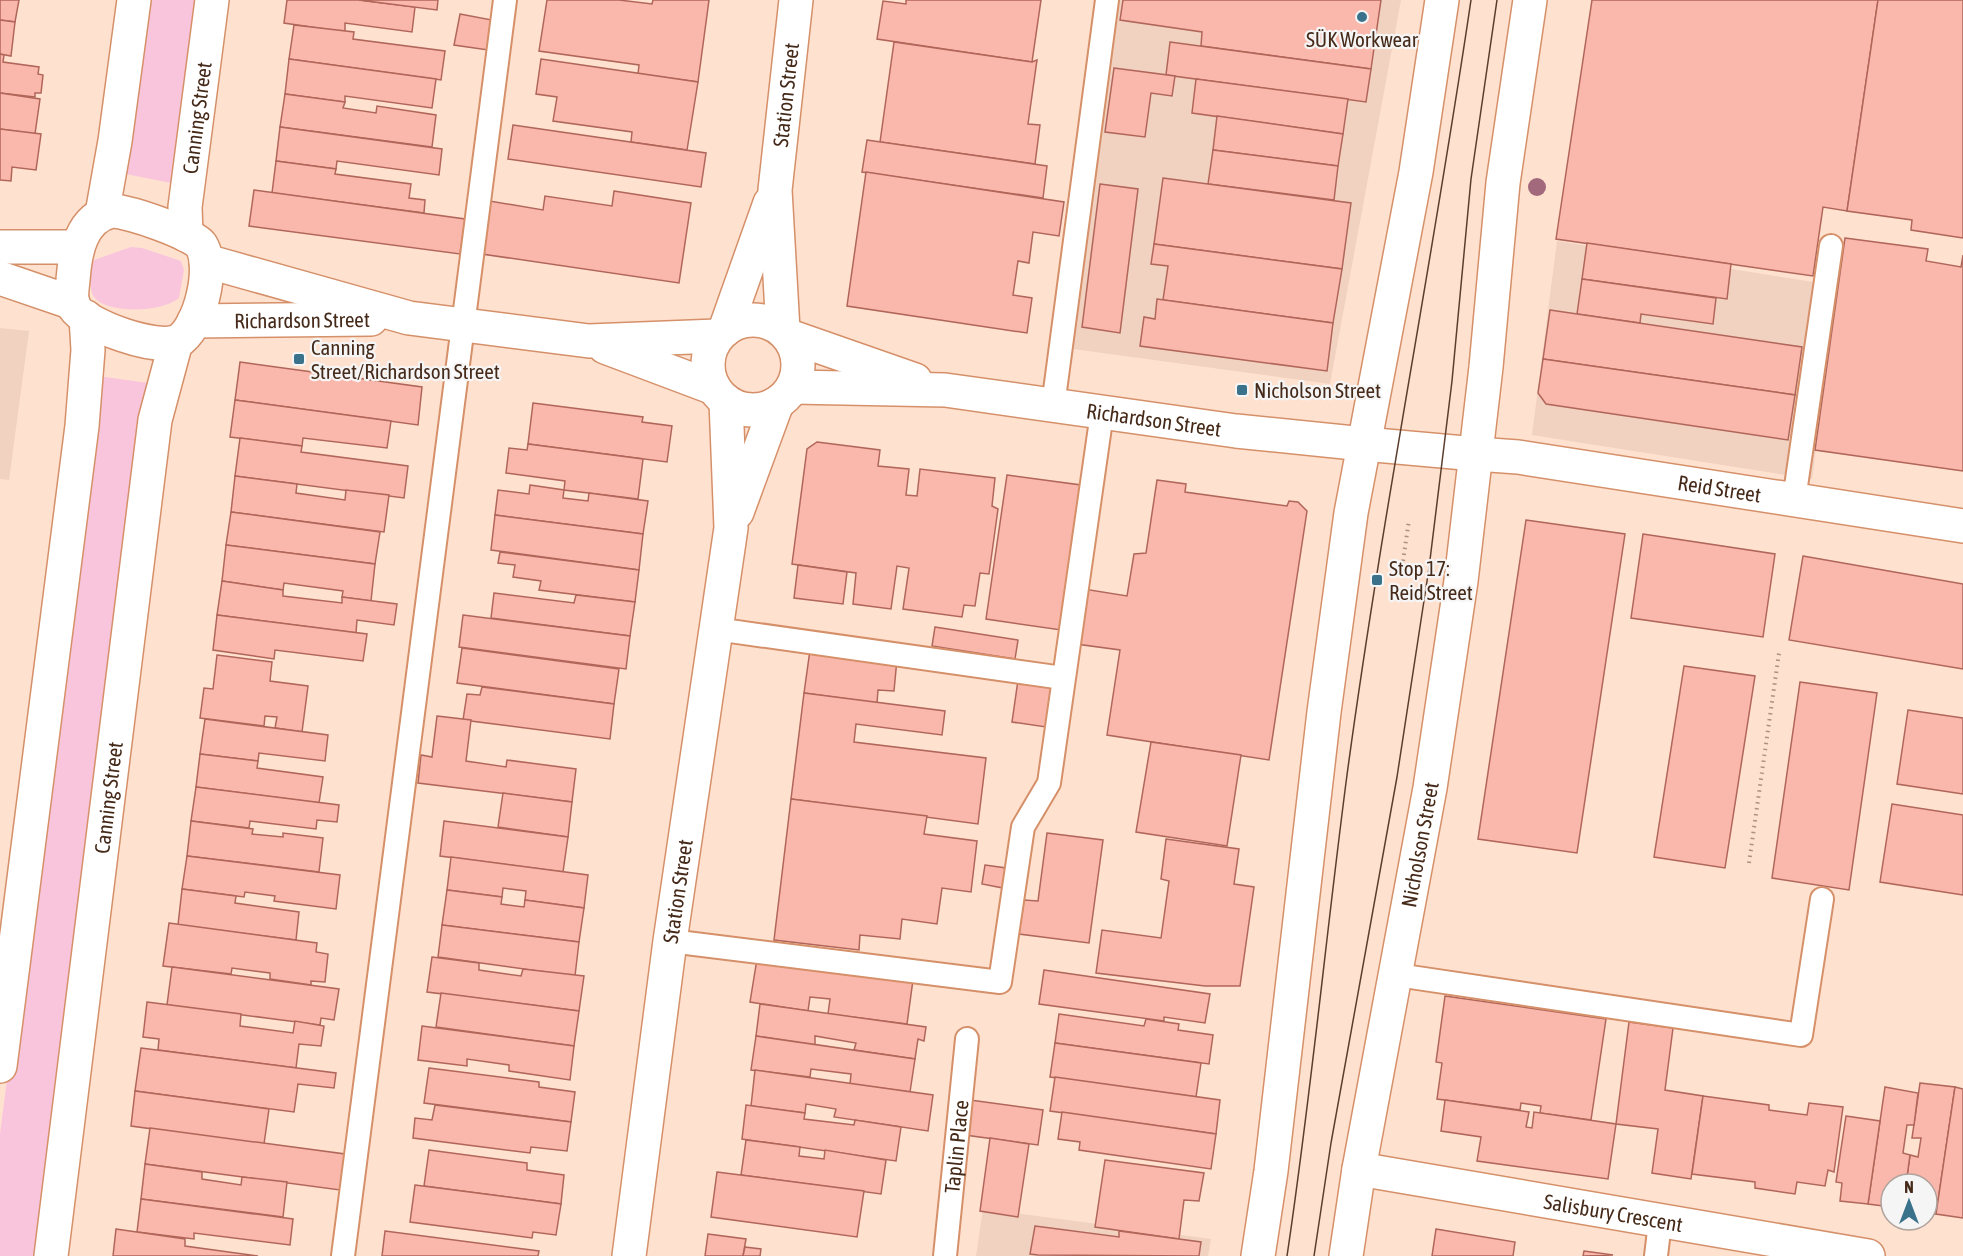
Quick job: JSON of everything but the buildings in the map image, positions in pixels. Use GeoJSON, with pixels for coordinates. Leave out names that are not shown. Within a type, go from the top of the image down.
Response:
{"type":"FeatureCollection","features":[{"type":"Feature","properties":{"kind":"street"},"geometry":{"type":"LineString","coordinates":[[102,214],[115,141],[134,0]]}},
{"type":"Feature","properties":{"kind":"street","name":"Canning Street"},"geometry":{"type":"LineString","coordinates":[[186,235],[185,207],[212,0]]}},
{"type":"Feature","properties":{"kind":"street","name":"Station Street"},"geometry":{"type":"LineString","coordinates":[[786,333],[775,190],[796,0]]}},
{"type":"Feature","properties":{"kind":"street"},"geometry":{"type":"LineString","coordinates":[[1258,1256],[1271,1171],[1324,712],[1351,513],[1416,172],[1442,0]]}},
{"type":"Feature","properties":{"kind":"street","name":"Nicholson Street"},"geometry":{"type":"LineString","coordinates":[[1346,1256],[1359,1169],[1397,975],[1434,765],[1461,581],[1486,367],[1503,183],[1530,0]]}},
{"type":"Feature","properties":{"kind":"street","name":"Station Street"},"geometry":{"type":"LineString","coordinates":[[721,333],[775,190]]}},
{"type":"Feature","properties":{"kind":"street"},"geometry":{"type":"LineString","coordinates":[[0,278],[79,310],[150,344],[185,331],[206,282],[206,261],[201,245],[186,235],[128,213],[112,211],[102,214],[90,225],[77,247],[79,310],[88,350],[82,426],[0,1066]]}},
{"type":"Feature","properties":{"kind":"street"},"geometry":{"type":"LineString","coordinates":[[0,247],[77,247]]}},
{"type":"Feature","properties":{"kind":"street","name":"Richardson Street"},"geometry":{"type":"LineString","coordinates":[[206,261],[409,318],[465,326],[589,341],[721,333]]}},
{"type":"Feature","properties":{"kind":"street","name":"Richardson Street"},"geometry":{"type":"LineString","coordinates":[[185,331],[409,318]]}},
{"type":"Feature","properties":{"kind":"street"},"geometry":{"type":"LineString","coordinates":[[754,320],[769,322],[786,333],[798,361],[798,375],[785,395],[751,410],[720,395],[708,362],[721,333],[739,322],[754,320]]}},
{"type":"Feature","properties":{"kind":"street","name":"Canning Street"},"geometry":{"type":"LineString","coordinates":[[51,1256],[155,420],[185,331]]}},
{"type":"Feature","properties":{"kind":"street","name":"Richardson Street"},"geometry":{"type":"LineString","coordinates":[[786,333],[945,390]]}},
{"type":"Feature","properties":{"kind":"street","name":"Richardson Street"},"geometry":{"type":"LineString","coordinates":[[589,341],[720,395]]}},
{"type":"Feature","properties":{"kind":"street","name":"Richardson Street"},"geometry":{"type":"LineString","coordinates":[[785,395],[945,390],[1287,438],[1476,453]]}},
{"type":"Feature","properties":{"kind":"street","name":"Station Street"},"geometry":{"type":"LineString","coordinates":[[629,1256],[670,941],[731,528],[720,395]]}},
{"type":"Feature","properties":{"kind":"street","name":"Station Street"},"geometry":{"type":"LineString","coordinates":[[731,528],[785,395]]}},
{"type":"Feature","properties":{"kind":"street","name":"Reid Street"},"geometry":{"type":"LineString","coordinates":[[1476,453],[1518,457],[1963,526]]}},
{"type":"Feature","properties":{"kind":"street","name":"Salisbury Crescent"},"geometry":{"type":"LineString","coordinates":[[1359,1169],[1868,1256]]}},
{"type":"Feature","properties":{"kind":"lane"},"geometry":{"type":"LineString","coordinates":[[343,1256],[465,326],[505,0]]}},
{"type":"Feature","properties":{"kind":"lane"},"geometry":{"type":"LineString","coordinates":[[1053,406],[1107,0]]}},
{"type":"Feature","properties":{"kind":"lane"},"geometry":{"type":"LineString","coordinates":[[1794,500],[1832,246]]}},
{"type":"Feature","properties":{"kind":"lane"},"geometry":{"type":"LineString","coordinates":[[670,941],[1000,982],[1023,827],[1048,783],[1102,413]]}},
{"type":"Feature","properties":{"kind":"lane"},"geometry":{"type":"LineString","coordinates":[[716,629],[1063,678]]}},
{"type":"Feature","properties":{"kind":"lane"},"geometry":{"type":"LineString","coordinates":[[1397,975],[1801,1035],[1822,899]]}},
{"type":"Feature","properties":{"kind":"lane","name":"Taplin Place"},"geometry":{"type":"LineString","coordinates":[[945,1256],[967,1040]]}},
{"type":"Feature","properties":{"kind":"lane"},"geometry":{"type":"LineString","coordinates":[[1656,1256],[1660,1222]]}},
{"type":"Feature","properties":{"kind":"path"},"geometry":{"type":"LineString","coordinates":[[1403,561],[1409,520]]}},
{"type":"Feature","properties":{"kind":"path"},"geometry":{"type":"LineString","coordinates":[[1749,863],[1779,653]]}},
{"type":"Feature","properties":{"kind":"shaded area"},"geometry":{"type":"Polygon","coordinates":[[[149,0],[200,0],[176,184],[126,174],[149,0]]]}},
{"type":"Feature","properties":{"kind":"shaded area"},"geometry":{"type":"Polygon","coordinates":[[[1099,0],[1401,0],[1330,384],[1051,346],[1099,0]]]}},
{"type":"Feature","properties":{"kind":"shaded area"},"geometry":{"type":"Polygon","coordinates":[[[1557,241],[1838,286],[1812,479],[1532,435],[1557,241]]]}},
{"type":"Feature","properties":{"kind":"shaded area"},"geometry":{"type":"Polygon","coordinates":[[[131,247],[142,248],[181,261],[184,270],[179,298],[161,306],[136,310],[111,307],[94,297],[91,273],[94,260],[131,247]]]}},
{"type":"Feature","properties":{"kind":"shaded area"},"geometry":{"type":"Polygon","coordinates":[[[0,328],[29,331],[9,480],[0,479],[0,328]]]}},
{"type":"Feature","properties":{"kind":"shaded area"},"geometry":{"type":"Polygon","coordinates":[[[98,376],[148,383],[35,1256],[0,1256],[0,1134],[98,376]]]}},
{"type":"Feature","properties":{"kind":"shaded area"},"geometry":{"type":"Polygon","coordinates":[[[983,1209],[1211,1239],[1208,1256],[976,1256],[983,1209]]]}},
{"type":"Feature","properties":{"kind":"tram line"},"geometry":{"type":"LineString","coordinates":[[1287,1256],[1361,678],[1471,0]]}},
{"type":"Feature","properties":{"kind":"tram line"},"geometry":{"type":"LineString","coordinates":[[1314,1256],[1331,1143],[1397,777],[1429,568],[1452,381],[1471,179],[1497,0]]}},
{"type":"Feature","properties":{"kind":"place","name":"SÜK Workwear"},"geometry":{"type":"Point","coordinates":[1362,17]}},
{"type":"Feature","properties":{"kind":"place","name":"Canning Street/Richardson Street"},"geometry":{"type":"Point","coordinates":[299,359]}},
{"type":"Feature","properties":{"kind":"place","name":"Nicholson Street"},"geometry":{"type":"Point","coordinates":[1242,390]}},
{"type":"Feature","properties":{"kind":"place","name":"Stop 17: Reid Street"},"geometry":{"type":"Point","coordinates":[1377,580]}}]}
